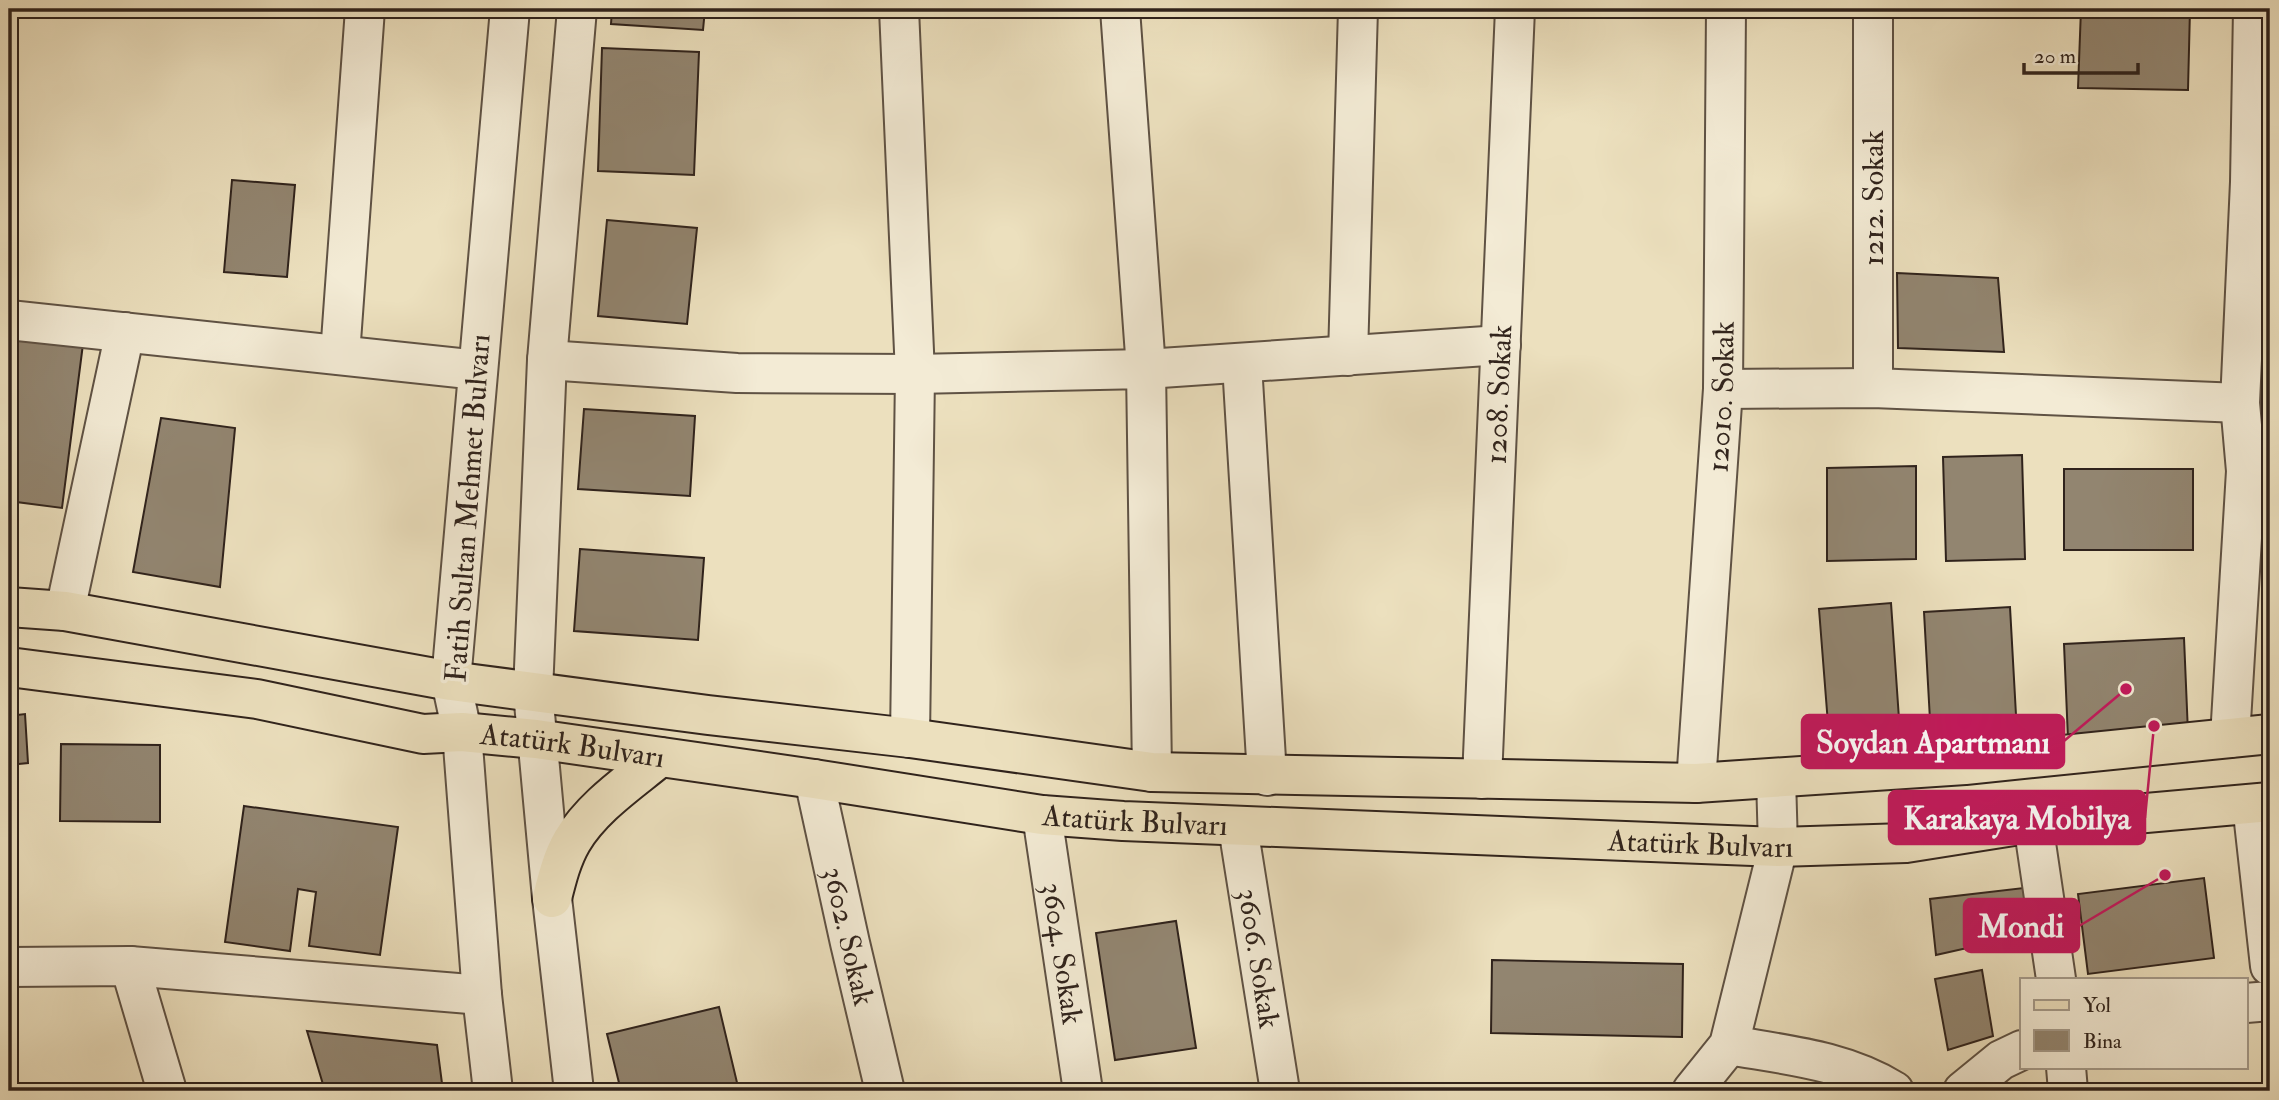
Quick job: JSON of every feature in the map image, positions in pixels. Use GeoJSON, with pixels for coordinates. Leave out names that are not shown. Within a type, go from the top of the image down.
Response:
{"type":"FeatureCollection","features":[{"type":"Feature","properties":{"kind":"main road","name":"Atatürk Bulvarı"},"geometry":{"type":"LineString","coordinates":[[9,607],[65,611],[451,681],[910,738],[1152,772],[1696,783],[1965,765],[2270,734]]}},
{"type":"Feature","properties":{"kind":"main road","name":"Atatürk Bulvarı"},"geometry":{"type":"LineString","coordinates":[[9,667],[257,699],[423,734],[462,732],[536,740],[814,779],[1042,815],[1238,827],[1778,847],[1906,843],[2033,824],[2261,803]]}},
{"type":"Feature","properties":{"kind":"main road"},"geometry":{"type":"LineString","coordinates":[[552,898],[561,865],[573,839],[604,802],[660,757]]}},
{"type":"Feature","properties":{"kind":"street"},"geometry":{"type":"LineString","coordinates":[[340,355],[365,9]]}},
{"type":"Feature","properties":{"kind":"street","name":"Fatih Sultan Mehmet Bulvarı"},"geometry":{"type":"LineString","coordinates":[[493,1091],[482,996],[462,732],[451,681],[510,9]]}},
{"type":"Feature","properties":{"kind":"street"},"geometry":{"type":"LineString","coordinates":[[574,1091],[552,898],[533,692],[547,360],[577,9]]}},
{"type":"Feature","properties":{"kind":"street"},"geometry":{"type":"LineString","coordinates":[[899,9],[915,374],[910,738]]}},
{"type":"Feature","properties":{"kind":"street"},"geometry":{"type":"LineString","coordinates":[[1120,9],[1146,369],[1152,772]]}},
{"type":"Feature","properties":{"kind":"street"},"geometry":{"type":"LineString","coordinates":[[1348,356],[1358,9]]}},
{"type":"Feature","properties":{"kind":"street","name":"1208. Sokak"},"geometry":{"type":"LineString","coordinates":[[1482,779],[1515,9]]}},
{"type":"Feature","properties":{"kind":"street","name":"12010. Sokak"},"geometry":{"type":"LineString","coordinates":[[1696,783],[1723,388],[1726,9]]}},
{"type":"Feature","properties":{"kind":"street","name":"1212. Sokak"},"geometry":{"type":"LineString","coordinates":[[1873,9],[1873,388]]}},
{"type":"Feature","properties":{"kind":"street"},"geometry":{"type":"LineString","coordinates":[[2230,737],[2258,471],[2240,403],[2260,182],[2253,9]]}},
{"type":"Feature","properties":{"kind":"street"},"geometry":{"type":"LineString","coordinates":[[9,320],[478,370]]}},
{"type":"Feature","properties":{"kind":"street"},"geometry":{"type":"LineString","coordinates":[[65,611],[125,332]]}},
{"type":"Feature","properties":{"kind":"street"},"geometry":{"type":"LineString","coordinates":[[547,360],[737,373],[915,374],[1146,369],[1501,345]]}},
{"type":"Feature","properties":{"kind":"street"},"geometry":{"type":"LineString","coordinates":[[1242,364],[1267,776]]}},
{"type":"Feature","properties":{"kind":"street"},"geometry":{"type":"LineString","coordinates":[[1723,388],[1873,388],[2240,403]]}},
{"type":"Feature","properties":{"kind":"street"},"geometry":{"type":"LineString","coordinates":[[1692,1091],[1729,1045],[1778,847],[1776,778]]}},
{"type":"Feature","properties":{"kind":"street","name":"3602. Sokak"},"geometry":{"type":"LineString","coordinates":[[814,779],[885,1091]]}},
{"type":"Feature","properties":{"kind":"street"},"geometry":{"type":"LineString","coordinates":[[2261,803],[2270,966]]}},
{"type":"Feature","properties":{"kind":"street","name":"3604. Sokak"},"geometry":{"type":"LineString","coordinates":[[1042,815],[1083,1091]]}},
{"type":"Feature","properties":{"kind":"street"},"geometry":{"type":"LineString","coordinates":[[2033,824],[2056,978]]}},
{"type":"Feature","properties":{"kind":"street","name":"3606. Sokak"},"geometry":{"type":"LineString","coordinates":[[1238,827],[1280,1091]]}},
{"type":"Feature","properties":{"kind":"street"},"geometry":{"type":"LineString","coordinates":[[130,966],[167,1091]]}},
{"type":"Feature","properties":{"kind":"street"},"geometry":{"type":"LineString","coordinates":[[9,967],[130,966],[482,996]]}},
{"type":"Feature","properties":{"kind":"street"},"geometry":{"type":"LineString","coordinates":[[2248,1003],[2270,1001]]}},
{"type":"Feature","properties":{"kind":"street"},"geometry":{"type":"LineString","coordinates":[[1729,1045],[1841,1066],[1873,1078],[1894,1091]]}},
{"type":"Feature","properties":{"kind":"street"},"geometry":{"type":"LineString","coordinates":[[1963,1091],[2001,1060],[2020,1051]]}},
{"type":"Feature","properties":{"kind":"street"},"geometry":{"type":"LineString","coordinates":[[2066,1068],[2068,1091]]}},
{"type":"Feature","properties":{"kind":"building"},"geometry":{"type":"Polygon","coordinates":[[[612,9],[705,9],[703,30],[611,24],[612,9]]]}},
{"type":"Feature","properties":{"kind":"building"},"geometry":{"type":"Polygon","coordinates":[[[2081,9],[2190,9],[2188,90],[2078,88],[2081,9]]]}},
{"type":"Feature","properties":{"kind":"building"},"geometry":{"type":"Polygon","coordinates":[[[602,48],[699,52],[694,175],[598,171],[602,48]]]}},
{"type":"Feature","properties":{"kind":"building"},"geometry":{"type":"Polygon","coordinates":[[[232,180],[295,185],[287,277],[224,272],[232,180]]]}},
{"type":"Feature","properties":{"kind":"building"},"geometry":{"type":"Polygon","coordinates":[[[607,220],[697,228],[687,324],[598,316],[607,220]]]}},
{"type":"Feature","properties":{"kind":"building"},"geometry":{"type":"Polygon","coordinates":[[[1897,273],[1998,278],[2004,352],[1898,348],[1897,273]]]}},
{"type":"Feature","properties":{"kind":"building"},"geometry":{"type":"Polygon","coordinates":[[[9,334],[83,344],[62,508],[9,501],[9,334]]]}},
{"type":"Feature","properties":{"kind":"building"},"geometry":{"type":"Polygon","coordinates":[[[584,409],[695,416],[690,496],[578,489],[584,409]]]}},
{"type":"Feature","properties":{"kind":"building"},"geometry":{"type":"Polygon","coordinates":[[[161,418],[235,428],[220,587],[133,572],[161,418]]]}},
{"type":"Feature","properties":{"kind":"building"},"geometry":{"type":"Polygon","coordinates":[[[2022,455],[2025,559],[1946,561],[1943,457],[2022,455]]]}},
{"type":"Feature","properties":{"kind":"building"},"geometry":{"type":"Polygon","coordinates":[[[1916,466],[1916,559],[1827,561],[1827,468],[1916,466]]]}},
{"type":"Feature","properties":{"kind":"building"},"geometry":{"type":"Polygon","coordinates":[[[2064,469],[2193,469],[2193,550],[2064,550],[2064,469]]]}},
{"type":"Feature","properties":{"kind":"building"},"geometry":{"type":"Polygon","coordinates":[[[580,549],[704,558],[698,640],[574,631],[580,549]]]}},
{"type":"Feature","properties":{"kind":"building"},"geometry":{"type":"Polygon","coordinates":[[[1891,603],[1899,719],[1828,724],[1819,609],[1891,603]]]}},
{"type":"Feature","properties":{"kind":"building"},"geometry":{"type":"Polygon","coordinates":[[[2010,607],[2017,733],[1931,738],[1924,612],[2010,607]]]}},
{"type":"Feature","properties":{"kind":"building"},"geometry":{"type":"Polygon","coordinates":[[[2184,638],[2188,733],[2068,739],[2064,644],[2184,638]]]}},
{"type":"Feature","properties":{"kind":"building"},"geometry":{"type":"Polygon","coordinates":[[[25,714],[28,763],[9,765],[9,716],[25,714]]]}},
{"type":"Feature","properties":{"kind":"building"},"geometry":{"type":"Polygon","coordinates":[[[61,744],[160,745],[160,822],[60,821],[61,744]]]}},
{"type":"Feature","properties":{"kind":"building"},"geometry":{"type":"Polygon","coordinates":[[[244,806],[398,827],[380,955],[309,946],[316,892],[298,889],[290,951],[225,942],[244,806]]]}},
{"type":"Feature","properties":{"kind":"building"},"geometry":{"type":"Polygon","coordinates":[[[2204,878],[2214,958],[2088,974],[2078,894],[2204,878]]]}},
{"type":"Feature","properties":{"kind":"building"},"geometry":{"type":"Polygon","coordinates":[[[2032,887],[2038,932],[1936,955],[1930,899],[2032,887]]]}},
{"type":"Feature","properties":{"kind":"building"},"geometry":{"type":"Polygon","coordinates":[[[1176,921],[1196,1048],[1115,1060],[1096,933],[1176,921]]]}},
{"type":"Feature","properties":{"kind":"building"},"geometry":{"type":"Polygon","coordinates":[[[1492,960],[1683,964],[1682,1037],[1491,1033],[1492,960]]]}},
{"type":"Feature","properties":{"kind":"building"},"geometry":{"type":"Polygon","coordinates":[[[1982,970],[1993,1036],[1948,1050],[1935,979],[1982,970]]]}},
{"type":"Feature","properties":{"kind":"building"},"geometry":{"type":"Polygon","coordinates":[[[719,1007],[739,1091],[621,1091],[607,1034],[719,1007]]]}},
{"type":"Feature","properties":{"kind":"building"},"geometry":{"type":"Polygon","coordinates":[[[307,1031],[437,1045],[443,1091],[325,1091],[307,1031]]]}},
{"type":"Feature","properties":{"kind":"place","name":"Soydan Apartmanı"},"geometry":{"type":"Point","coordinates":[2126,689]}},
{"type":"Feature","properties":{"kind":"place","name":"Karakaya Mobilya"},"geometry":{"type":"Point","coordinates":[2154,726]}},
{"type":"Feature","properties":{"kind":"place","name":"Mondi"},"geometry":{"type":"Point","coordinates":[2165,875]}}]}
